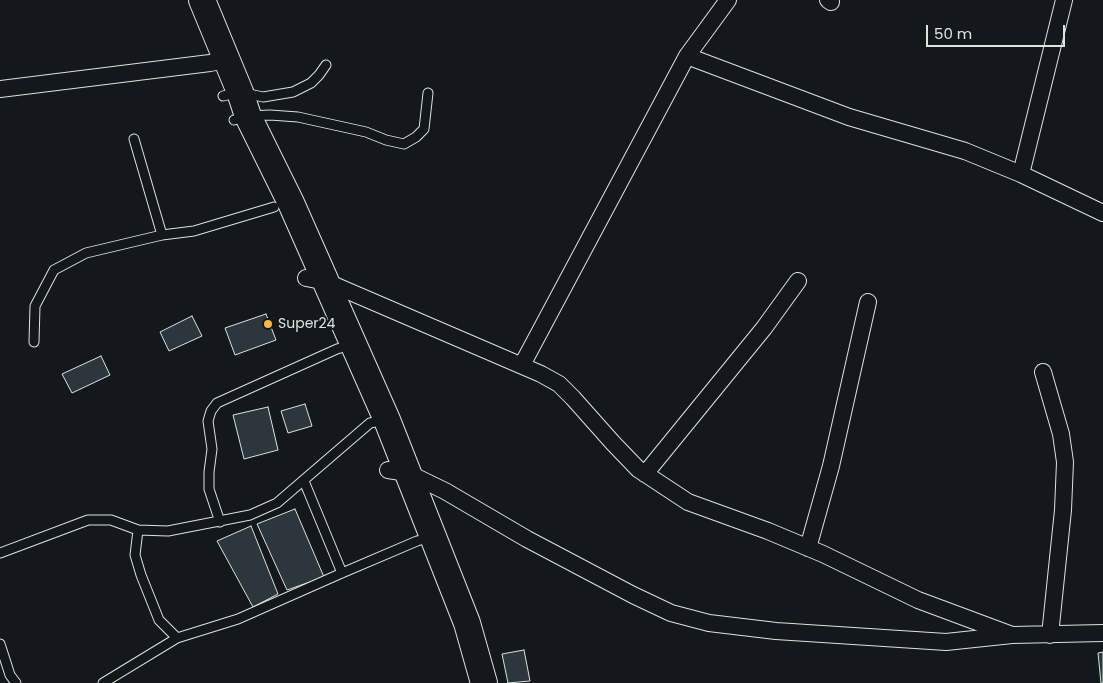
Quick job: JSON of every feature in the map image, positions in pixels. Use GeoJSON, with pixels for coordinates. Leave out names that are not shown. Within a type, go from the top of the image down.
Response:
{"type":"FeatureCollection","features":[{"type":"Feature","properties":{"kind":"main road"},"geometry":{"type":"LineString","coordinates":[[184,0],[219,62]]}},
{"type":"Feature","properties":{"kind":"main road"},"geometry":{"type":"LineString","coordinates":[[202,0],[219,62],[274,207],[316,280]]}},
{"type":"Feature","properties":{"kind":"main road"},"geometry":{"type":"LineString","coordinates":[[237,106],[291,203],[316,280],[378,422],[425,539],[467,622],[484,683]]}},
{"type":"Feature","properties":{"kind":"main road"},"geometry":{"type":"LineString","coordinates":[[425,539],[466,683]]}},
{"type":"Feature","properties":{"kind":"street"},"geometry":{"type":"LineString","coordinates":[[522,365],[686,56],[728,0]]}},
{"type":"Feature","properties":{"kind":"street"},"geometry":{"type":"LineString","coordinates":[[1021,174],[1064,0]]}},
{"type":"Feature","properties":{"kind":"street"},"geometry":{"type":"LineString","coordinates":[[686,56],[849,117],[965,151],[1021,174],[1103,213]]}},
{"type":"Feature","properties":{"kind":"street"},"geometry":{"type":"LineString","coordinates":[[0,89],[219,62]]}},
{"type":"Feature","properties":{"kind":"street"},"geometry":{"type":"LineString","coordinates":[[316,280],[542,374],[558,384],[573,398],[625,456],[645,474],[688,502],[768,531],[918,600],[1012,635]]}},
{"type":"Feature","properties":{"kind":"street"},"geometry":{"type":"LineString","coordinates":[[645,474],[764,328],[798,281]]}},
{"type":"Feature","properties":{"kind":"street"},"geometry":{"type":"LineString","coordinates":[[808,548],[831,466],[868,302]]}},
{"type":"Feature","properties":{"kind":"street"},"geometry":{"type":"LineString","coordinates":[[1043,372],[1061,434],[1065,462],[1064,510],[1050,635]]}},
{"type":"Feature","properties":{"kind":"street"},"geometry":{"type":"LineString","coordinates":[[398,472],[445,491],[527,539],[633,595],[671,613],[710,623],[946,642],[1012,635],[1103,633]]}},
{"type":"Feature","properties":{"kind":"lane"},"geometry":{"type":"LineString","coordinates":[[237,106],[263,97],[293,92],[311,83],[326,64]]}},
{"type":"Feature","properties":{"kind":"lane"},"geometry":{"type":"LineString","coordinates":[[237,106],[270,115],[298,117],[366,132],[386,140],[404,144],[416,138],[424,128],[428,93]]}},
{"type":"Feature","properties":{"kind":"lane"},"geometry":{"type":"LineString","coordinates":[[134,139],[162,235]]}},
{"type":"Feature","properties":{"kind":"lane"},"geometry":{"type":"LineString","coordinates":[[34,342],[35,306],[54,270],[86,252],[194,230],[274,207]]}},
{"type":"Feature","properties":{"kind":"lane"},"geometry":{"type":"LineString","coordinates":[[220,522],[209,489],[212,449],[208,421],[216,403],[345,347]]}},
{"type":"Feature","properties":{"kind":"lane"},"geometry":{"type":"LineString","coordinates":[[0,553],[88,520],[111,520],[138,530],[168,531],[250,515],[277,502],[378,422]]}},
{"type":"Feature","properties":{"kind":"lane"},"geometry":{"type":"LineString","coordinates":[[304,481],[342,573]]}},
{"type":"Feature","properties":{"kind":"lane"},"geometry":{"type":"LineString","coordinates":[[138,530],[136,555],[141,575],[158,620],[177,638]]}},
{"type":"Feature","properties":{"kind":"lane"},"geometry":{"type":"LineString","coordinates":[[103,683],[177,638],[238,619],[425,539]]}},
{"type":"Feature","properties":{"kind":"lane"},"geometry":{"type":"LineString","coordinates":[[0,644],[10,675],[16,683]]}},
{"type":"Feature","properties":{"kind":"building"},"geometry":{"type":"Polygon","coordinates":[[[266,314],[276,340],[235,355],[225,328],[266,314]]]}},
{"type":"Feature","properties":{"kind":"building"},"geometry":{"type":"Polygon","coordinates":[[[192,316],[202,336],[169,351],[160,332],[192,316]]]}},
{"type":"Feature","properties":{"kind":"building"},"geometry":{"type":"Polygon","coordinates":[[[101,356],[110,375],[72,393],[62,374],[101,356]]]}},
{"type":"Feature","properties":{"kind":"building"},"geometry":{"type":"Polygon","coordinates":[[[305,404],[312,426],[288,433],[281,411],[305,404]]]}},
{"type":"Feature","properties":{"kind":"building"},"geometry":{"type":"Polygon","coordinates":[[[268,407],[278,450],[244,459],[233,415],[268,407]]]}},
{"type":"Feature","properties":{"kind":"building"},"geometry":{"type":"Polygon","coordinates":[[[295,509],[324,577],[287,590],[257,524],[295,509]]]}},
{"type":"Feature","properties":{"kind":"building"},"geometry":{"type":"Polygon","coordinates":[[[251,526],[278,594],[253,607],[217,541],[251,526]]]}},
{"type":"Feature","properties":{"kind":"building"},"geometry":{"type":"Polygon","coordinates":[[[524,650],[530,681],[508,683],[502,654],[524,650]]]}},
{"type":"Feature","properties":{"kind":"building"},"geometry":{"type":"Polygon","coordinates":[[[1103,652],[1103,683],[1101,683],[1098,653],[1103,652]]]}},
{"type":"Feature","properties":{"kind":"place","name":"Super24"},"geometry":{"type":"Point","coordinates":[268,324]}}]}
